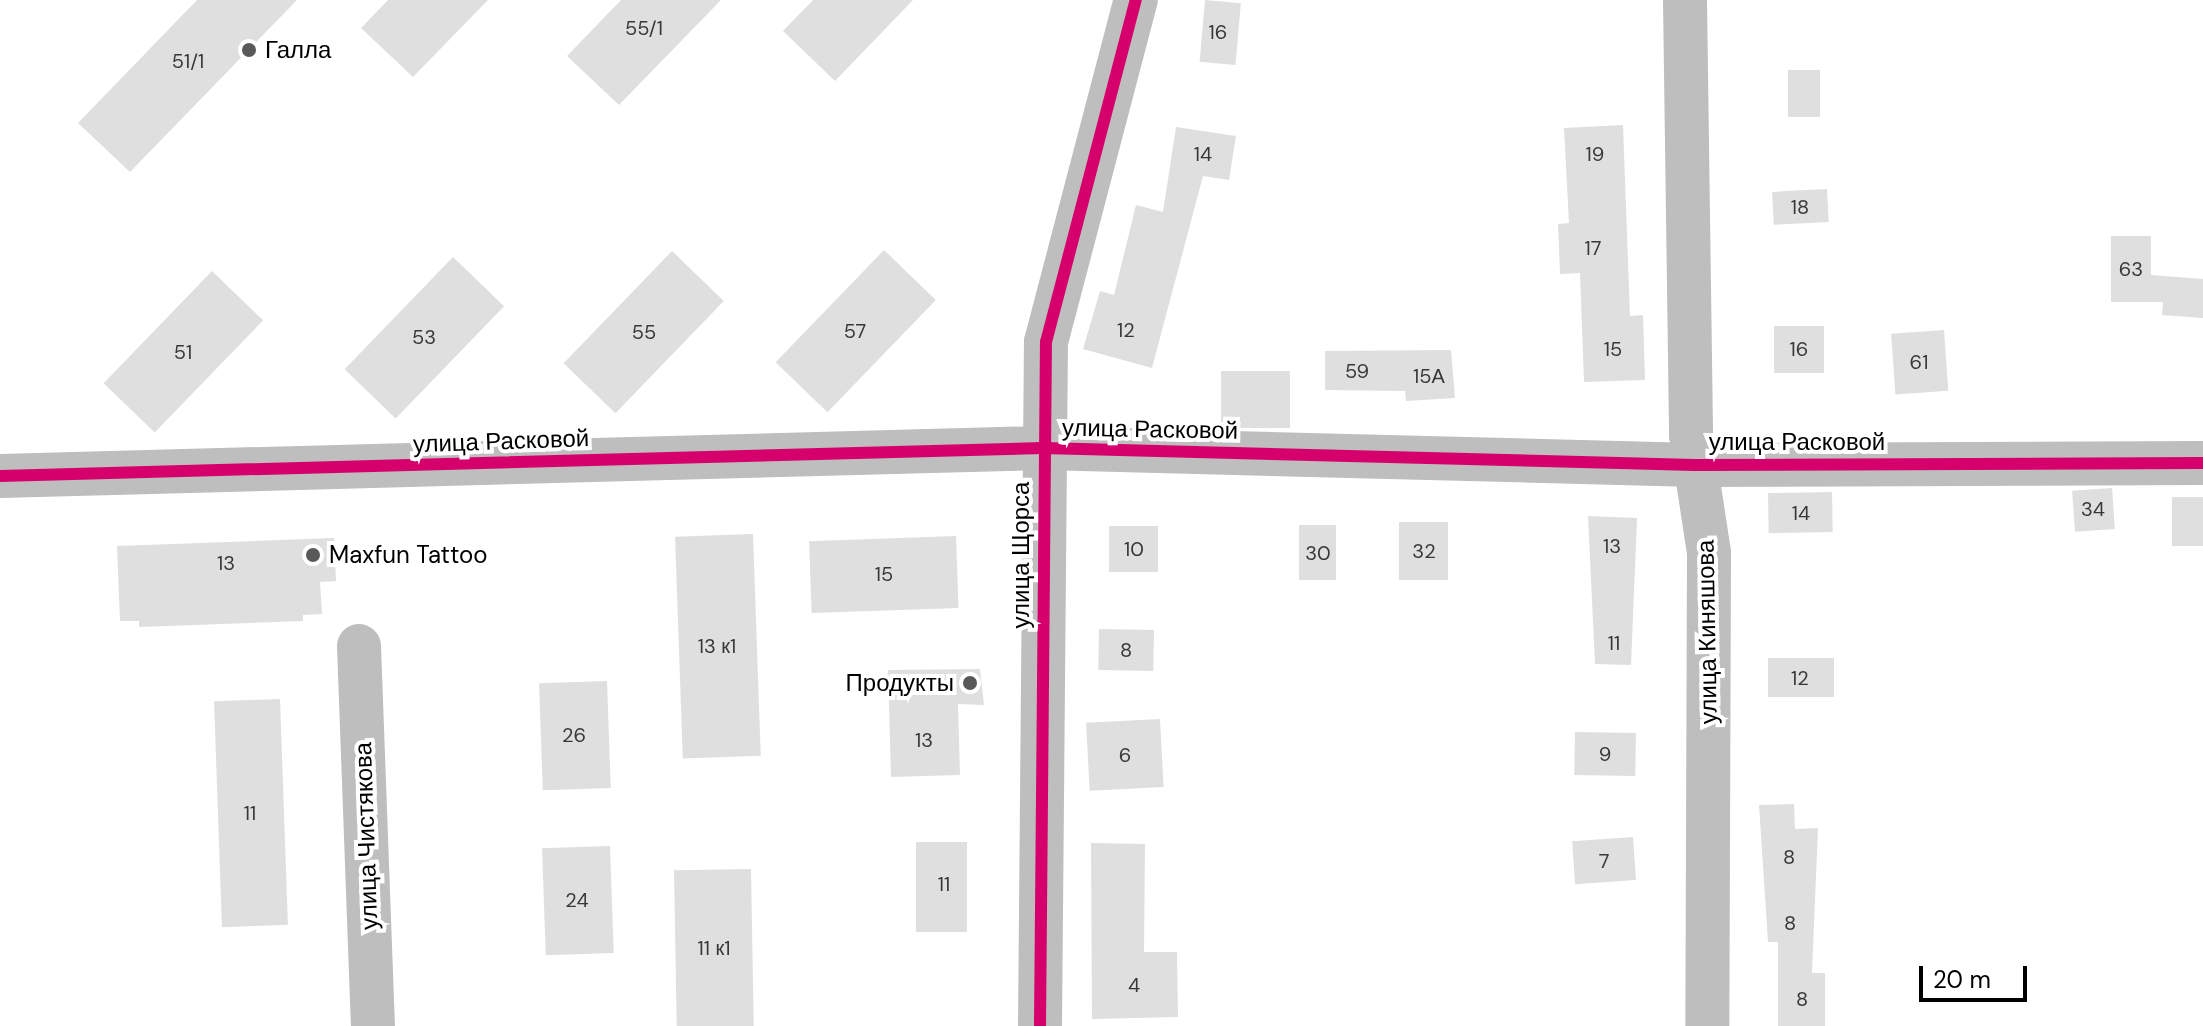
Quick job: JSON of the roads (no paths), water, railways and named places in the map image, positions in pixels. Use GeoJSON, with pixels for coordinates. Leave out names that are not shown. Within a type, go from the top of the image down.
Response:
{"type":"FeatureCollection","features":[{"type":"Feature","properties":{"kind":"street","name":"улица Щорса"},"geometry":{"type":"LineString","coordinates":[[1040,1026],[1046,342],[1136,0]]}},
{"type":"Feature","properties":{"kind":"street","name":"улица Киняшова"},"geometry":{"type":"LineString","coordinates":[[1685,0],[1695,465],[1709,553],[1707,1026]]}},
{"type":"Feature","properties":{"kind":"street","name":"улица Расковой"},"geometry":{"type":"LineString","coordinates":[[0,476],[1043,448],[1695,465],[2203,463]]}},
{"type":"Feature","properties":{"kind":"street","name":"улица Чистякова"},"geometry":{"type":"LineString","coordinates":[[359,646],[373,1026]]}},
{"type":"Feature","properties":{"kind":"place","name":"Галла"},"geometry":{"type":"Point","coordinates":[249,50]}},
{"type":"Feature","properties":{"kind":"place","name":"Maxfun Tattoo"},"geometry":{"type":"Point","coordinates":[313,555]}},
{"type":"Feature","properties":{"kind":"place","name":"Продукты"},"geometry":{"type":"Point","coordinates":[970,683]}}]}
